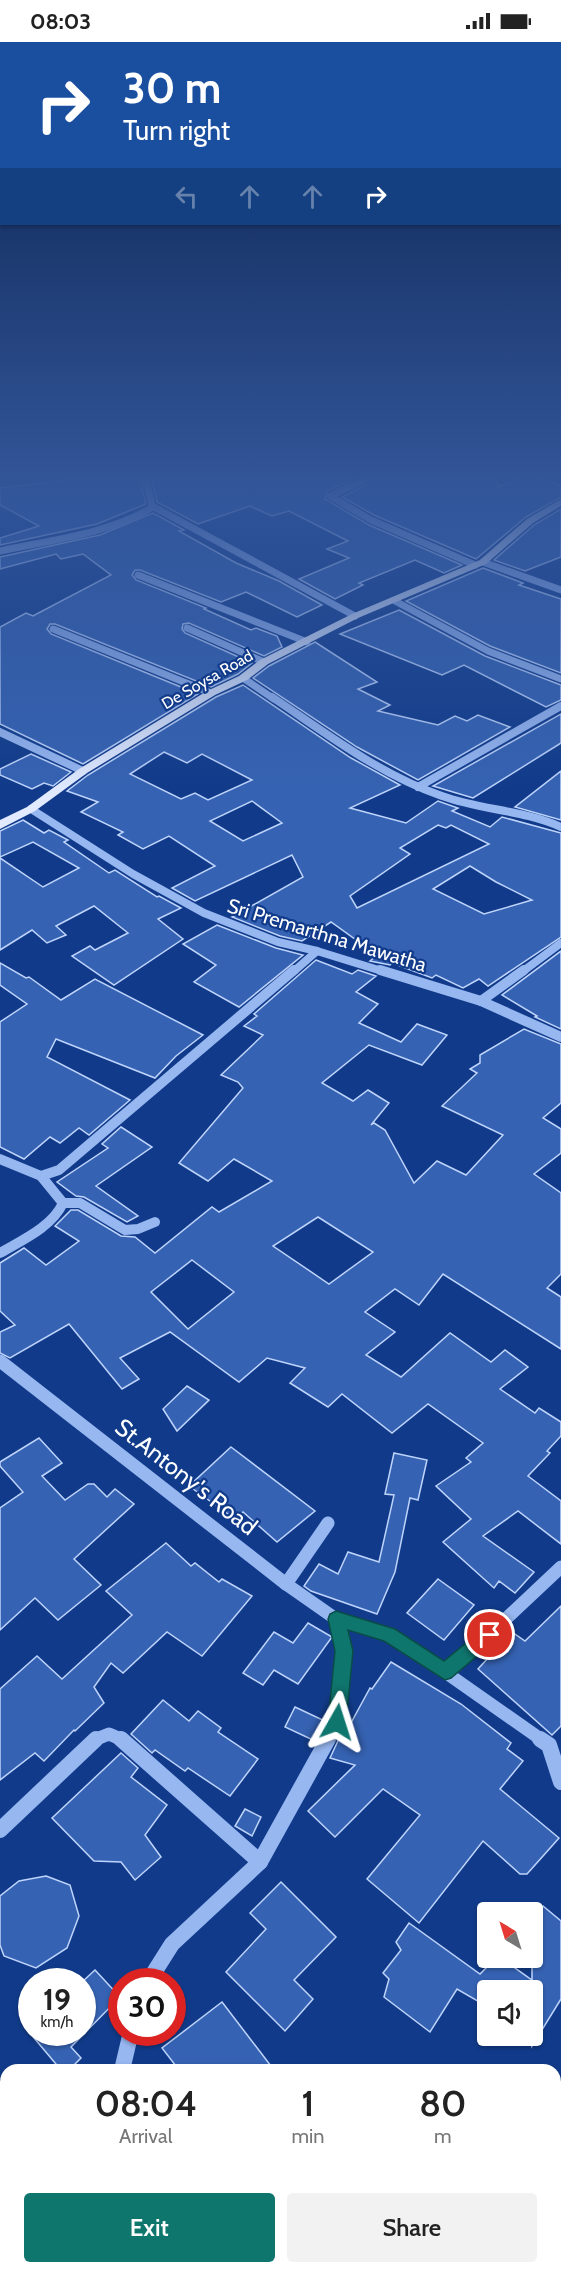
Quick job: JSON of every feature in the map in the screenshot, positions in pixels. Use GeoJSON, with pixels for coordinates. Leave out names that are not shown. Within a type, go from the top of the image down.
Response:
{"type":"FeatureCollection","features":[{"type":"Feature","properties":{"kind":"main road","name":"De Soysa Road"},"geometry":{"type":"LineString","coordinates":[[0,825],[31,809],[83,771],[211,693],[243,678],[264,662],[355,616],[436,583]]}},
{"type":"Feature","properties":{"kind":"street"},"geometry":{"type":"LineString","coordinates":[[159,583],[307,642]]}},
{"type":"Feature","properties":{"kind":"street"},"geometry":{"type":"LineString","coordinates":[[294,583],[355,616]]}},
{"type":"Feature","properties":{"kind":"street"},"geometry":{"type":"LineString","coordinates":[[539,583],[561,590]]}},
{"type":"Feature","properties":{"kind":"street"},"geometry":{"type":"LineString","coordinates":[[395,601],[488,651],[561,679]]}},
{"type":"Feature","properties":{"kind":"street"},"geometry":{"type":"LineString","coordinates":[[187,628],[264,662]]}},
{"type":"Feature","properties":{"kind":"street"},"geometry":{"type":"LineString","coordinates":[[54,629],[211,693]]}},
{"type":"Feature","properties":{"kind":"street"},"geometry":{"type":"LineString","coordinates":[[243,678],[374,764],[418,787],[444,797],[539,817],[561,827]]}},
{"type":"Feature","properties":{"kind":"street"},"geometry":{"type":"LineString","coordinates":[[418,787],[561,706]]}},
{"type":"Feature","properties":{"kind":"street"},"geometry":{"type":"LineString","coordinates":[[0,732],[83,771]]}},
{"type":"Feature","properties":{"kind":"street","name":"Sri Premarthna Mawatha"},"geometry":{"type":"LineString","coordinates":[[31,809],[145,881],[222,923],[290,946],[317,951],[481,1001],[561,1037]]}},
{"type":"Feature","properties":{"kind":"street"},"geometry":{"type":"LineString","coordinates":[[481,1001],[561,943]]}},
{"type":"Feature","properties":{"kind":"street"},"geometry":{"type":"LineString","coordinates":[[41,1176],[59,1170],[317,951]]}},
{"type":"Feature","properties":{"kind":"street"},"geometry":{"type":"LineString","coordinates":[[0,1159],[22,1166],[41,1176],[63,1203],[62,1210],[49,1221],[0,1253]]}},
{"type":"Feature","properties":{"kind":"street"},"geometry":{"type":"LineString","coordinates":[[63,1203],[80,1203],[125,1230],[138,1229],[155,1222]]}},
{"type":"Feature","properties":{"kind":"street","name":"St.Antony's Road"},"geometry":{"type":"LineString","coordinates":[[0,1361],[286,1584]]}},
{"type":"Feature","properties":{"kind":"street"},"geometry":{"type":"LineString","coordinates":[[328,1523],[286,1584],[336,1619],[389,1634],[555,1746],[561,1782]]}},
{"type":"Feature","properties":{"kind":"street"},"geometry":{"type":"LineString","coordinates":[[445,1672],[476,1648],[561,1567]]}},
{"type":"Feature","properties":{"kind":"street"},"geometry":{"type":"LineString","coordinates":[[157,1968],[172,1944],[260,1862],[337,1722],[344,1651],[336,1619]]}},
{"type":"Feature","properties":{"kind":"street"},"geometry":{"type":"LineString","coordinates":[[0,1830],[97,1738],[109,1734],[121,1739],[260,1862]]}},
{"type":"Feature","properties":{"kind":"street"},"geometry":{"type":"LineString","coordinates":[[123,2064],[128,2046]]}},
{"type":"Feature","properties":{"kind":"building"},"geometry":{"type":"Polygon","coordinates":[[[95,583],[144,583],[206,608],[204,609],[251,630],[256,628],[277,636],[282,647],[264,656],[189,623],[183,624],[182,629],[185,633],[252,663],[238,674],[211,687],[55,624],[50,624],[47,629],[51,634],[198,694],[83,764],[0,724],[0,627],[26,613],[33,616],[95,583]]]}},
{"type":"Feature","properties":{"kind":"building"},"geometry":{"type":"Polygon","coordinates":[[[173,583],[283,583],[322,605],[297,617],[246,592],[221,602],[173,583]]]}},
{"type":"Feature","properties":{"kind":"building"},"geometry":{"type":"Polygon","coordinates":[[[306,583],[363,585],[335,599],[306,583]]]}},
{"type":"Feature","properties":{"kind":"building"},"geometry":{"type":"Polygon","coordinates":[[[448,583],[523,583],[519,585],[561,599],[561,673],[490,646],[406,601],[448,583]]]}},
{"type":"Feature","properties":{"kind":"building"},"geometry":{"type":"Polygon","coordinates":[[[399,610],[485,656],[561,685],[561,700],[546,707],[464,665],[442,675],[340,634],[399,610]]]}},
{"type":"Feature","properties":{"kind":"building"},"geometry":{"type":"Polygon","coordinates":[[[315,642],[377,682],[358,689],[390,705],[378,711],[438,725],[455,716],[467,721],[478,715],[510,727],[418,780],[357,747],[253,678],[269,666],[315,642]]]}},
{"type":"Feature","properties":{"kind":"building"},"geometry":{"type":"Polygon","coordinates":[[[243,685],[351,758],[400,785],[350,808],[406,823],[438,801],[458,808],[452,811],[490,827],[502,817],[561,833],[561,937],[488,986],[479,979],[463,988],[436,975],[432,978],[392,963],[390,965],[370,961],[377,955],[331,922],[302,941],[280,936],[232,917],[303,877],[292,855],[195,901],[172,888],[215,866],[169,836],[143,849],[118,835],[123,832],[81,812],[98,802],[67,791],[88,775],[216,697],[243,685]],[[164,752],[130,774],[181,799],[195,793],[208,800],[252,780],[202,754],[187,763],[164,752]],[[252,801],[210,821],[243,841],[282,823],[252,801]],[[438,825],[400,848],[410,854],[350,896],[357,908],[489,844],[451,825],[446,828],[438,825]],[[470,866],[433,889],[484,914],[532,900],[470,866]]]}},
{"type":"Feature","properties":{"kind":"building"},"geometry":{"type":"Polygon","coordinates":[[[561,714],[561,743],[473,798],[433,786],[561,714]]]}},
{"type":"Feature","properties":{"kind":"building"},"geometry":{"type":"Polygon","coordinates":[[[31,754],[71,772],[53,786],[44,783],[32,789],[0,775],[0,769],[31,754]]]}},
{"type":"Feature","properties":{"kind":"building"},"geometry":{"type":"Polygon","coordinates":[[[561,771],[561,820],[515,807],[561,771]]]}},
{"type":"Feature","properties":{"kind":"building"},"geometry":{"type":"Polygon","coordinates":[[[23,820],[44,833],[49,830],[68,840],[64,842],[109,873],[115,870],[157,897],[181,908],[158,919],[183,939],[114,985],[72,956],[90,946],[95,950],[128,933],[94,906],[56,926],[66,935],[47,943],[32,930],[0,950],[0,858],[43,887],[79,868],[33,842],[0,857],[0,831],[23,820]]]}},
{"type":"Feature","properties":{"kind":"building"},"geometry":{"type":"Polygon","coordinates":[[[217,925],[276,948],[303,955],[239,1007],[194,982],[216,965],[183,944],[217,925]]]}},
{"type":"Feature","properties":{"kind":"building"},"geometry":{"type":"Polygon","coordinates":[[[561,951],[561,1029],[535,1017],[537,1016],[502,995],[561,951]]]}},
{"type":"Feature","properties":{"kind":"building"},"geometry":{"type":"Polygon","coordinates":[[[316,960],[352,974],[358,970],[376,976],[356,992],[378,1004],[359,1023],[401,1042],[417,1024],[447,1035],[422,1065],[369,1045],[322,1083],[353,1101],[368,1090],[389,1103],[371,1125],[374,1123],[385,1130],[414,1183],[437,1161],[466,1175],[503,1135],[442,1106],[477,1073],[470,1069],[480,1063],[480,1055],[524,1029],[561,1044],[561,1103],[543,1118],[561,1129],[561,1153],[534,1174],[561,1193],[561,1274],[547,1288],[561,1297],[561,1349],[443,1274],[419,1305],[395,1289],[365,1312],[395,1332],[366,1355],[401,1377],[450,1333],[491,1362],[505,1350],[528,1367],[500,1389],[535,1413],[539,1408],[561,1422],[561,1436],[547,1451],[550,1453],[528,1476],[561,1501],[561,1544],[518,1511],[483,1536],[534,1572],[515,1593],[499,1581],[494,1588],[443,1542],[471,1519],[436,1486],[471,1462],[466,1458],[483,1443],[428,1404],[392,1433],[342,1394],[328,1407],[290,1383],[305,1368],[267,1358],[239,1382],[170,1332],[120,1358],[139,1379],[122,1389],[69,1324],[10,1358],[0,1353],[0,1332],[15,1325],[0,1311],[0,1263],[24,1248],[46,1265],[79,1241],[55,1226],[71,1210],[78,1210],[121,1236],[135,1237],[155,1253],[212,1207],[219,1212],[272,1181],[234,1159],[208,1181],[179,1163],[243,1088],[238,1082],[221,1075],[263,1035],[244,1026],[257,1016],[254,1014],[316,960]],[[318,1217],[273,1246],[329,1284],[373,1252],[318,1217]],[[192,1260],[151,1292],[188,1329],[234,1292],[192,1260]]]}},
{"type":"Feature","properties":{"kind":"building"},"geometry":{"type":"Polygon","coordinates":[[[0,963],[26,978],[29,977],[61,1000],[95,979],[203,1035],[176,1056],[155,1078],[56,1039],[47,1057],[130,1100],[89,1135],[79,1128],[60,1143],[50,1137],[24,1159],[0,1147],[0,1022],[27,1004],[0,985],[0,963]]]}},
{"type":"Feature","properties":{"kind":"building"},"geometry":{"type":"Polygon","coordinates":[[[121,1127],[152,1147],[96,1186],[138,1216],[127,1222],[84,1197],[76,1196],[57,1182],[108,1148],[102,1144],[121,1127]]]}},
{"type":"Feature","properties":{"kind":"building"},"geometry":{"type":"Polygon","coordinates":[[[187,1386],[209,1400],[177,1431],[163,1409],[187,1386]]]}},
{"type":"Feature","properties":{"kind":"building"},"geometry":{"type":"Polygon","coordinates":[[[39,1438],[62,1463],[42,1476],[65,1500],[88,1484],[94,1484],[107,1497],[115,1489],[134,1504],[74,1559],[101,1585],[58,1620],[35,1598],[0,1630],[0,1508],[23,1492],[0,1466],[0,1462],[39,1438]]]}},
{"type":"Feature","properties":{"kind":"building"},"geometry":{"type":"Polygon","coordinates":[[[231,1447],[315,1511],[277,1542],[243,1512],[235,1519],[189,1486],[231,1447]]]}},
{"type":"Feature","properties":{"kind":"building"},"geometry":{"type":"Polygon","coordinates":[[[394,1453],[427,1460],[418,1500],[410,1498],[395,1572],[377,1614],[311,1591],[304,1586],[319,1564],[338,1574],[348,1552],[379,1562],[394,1495],[385,1494],[394,1453]]]}},
{"type":"Feature","properties":{"kind":"building"},"geometry":{"type":"Polygon","coordinates":[[[166,1543],[191,1566],[195,1563],[219,1582],[222,1579],[252,1596],[202,1656],[167,1632],[123,1673],[111,1663],[94,1687],[104,1703],[44,1761],[35,1753],[0,1780],[0,1689],[37,1656],[62,1679],[132,1615],[106,1591],[166,1543]]]}},
{"type":"Feature","properties":{"kind":"building"},"geometry":{"type":"Polygon","coordinates":[[[438,1579],[474,1605],[444,1640],[407,1613],[438,1579]]]}},
{"type":"Feature","properties":{"kind":"building"},"geometry":{"type":"Polygon","coordinates":[[[561,1606],[561,1726],[552,1735],[478,1669],[512,1632],[525,1641],[561,1606]]]}},
{"type":"Feature","properties":{"kind":"building"},"geometry":{"type":"Polygon","coordinates":[[[308,1623],[332,1637],[298,1684],[274,1670],[263,1685],[243,1673],[274,1632],[293,1643],[308,1623]]]}},
{"type":"Feature","properties":{"kind":"building"},"geometry":{"type":"Polygon","coordinates":[[[391,1662],[461,1704],[511,1743],[507,1749],[523,1761],[500,1789],[559,1838],[527,1874],[520,1874],[483,1841],[419,1923],[367,1879],[420,1815],[383,1789],[335,1837],[308,1811],[355,1765],[330,1758],[343,1730],[346,1732],[370,1688],[372,1689],[391,1662]]]}},
{"type":"Feature","properties":{"kind":"building"},"geometry":{"type":"Polygon","coordinates":[[[163,1700],[189,1721],[198,1711],[221,1728],[218,1732],[258,1759],[230,1796],[188,1768],[185,1771],[155,1750],[152,1753],[131,1734],[163,1700]]]}},
{"type":"Feature","properties":{"kind":"building"},"geometry":{"type":"Polygon","coordinates":[[[295,1707],[327,1722],[315,1741],[285,1727],[295,1707]]]}},
{"type":"Feature","properties":{"kind":"building"},"geometry":{"type":"Polygon","coordinates":[[[121,1753],[138,1768],[131,1777],[167,1805],[145,1835],[161,1857],[135,1880],[121,1862],[94,1861],[52,1818],[121,1753]]]}},
{"type":"Feature","properties":{"kind":"building"},"geometry":{"type":"Polygon","coordinates":[[[245,1809],[261,1817],[252,1836],[235,1826],[245,1809]]]}},
{"type":"Feature","properties":{"kind":"building"},"geometry":{"type":"Polygon","coordinates":[[[46,1876],[70,1885],[79,1916],[67,1948],[36,1968],[4,1956],[0,1945],[0,1896],[19,1881],[46,1876]]]}},
{"type":"Feature","properties":{"kind":"building"},"geometry":{"type":"Polygon","coordinates":[[[281,1882],[336,1937],[294,1980],[313,1999],[285,2031],[226,1972],[266,1929],[250,1913],[281,1882]]]}},
{"type":"Feature","properties":{"kind":"building"},"geometry":{"type":"Polygon","coordinates":[[[543,1906],[561,1921],[561,1999],[543,2028],[543,1980],[532,1980],[532,1968],[543,1968],[543,1906]]]}},
{"type":"Feature","properties":{"kind":"building"},"geometry":{"type":"Polygon","coordinates":[[[409,1923],[480,1974],[486,1968],[515,1968],[532,1980],[477,1980],[477,2001],[457,1989],[430,2032],[384,1997],[389,1979],[383,1973],[401,1950],[396,1942],[409,1923]]]}},
{"type":"Feature","properties":{"kind":"building"},"geometry":{"type":"Polygon","coordinates":[[[96,1971],[108,1984],[108,2009],[96,2021],[96,1971]]]}},
{"type":"Feature","properties":{"kind":"building"},"geometry":{"type":"Polygon","coordinates":[[[222,2002],[269,2064],[174,2064],[162,2048],[186,2046],[186,2030],[222,2002]]]}},
{"type":"Feature","properties":{"kind":"building"},"geometry":{"type":"Polygon","coordinates":[[[41,2046],[72,2046],[81,2058],[75,2064],[56,2064],[41,2046]]]}},
{"type":"Feature","properties":{"kind":"route"},"geometry":{"type":"LineString","coordinates":[[337,1722],[344,1651],[336,1619],[389,1634],[445,1672],[490,1635]]}}]}
